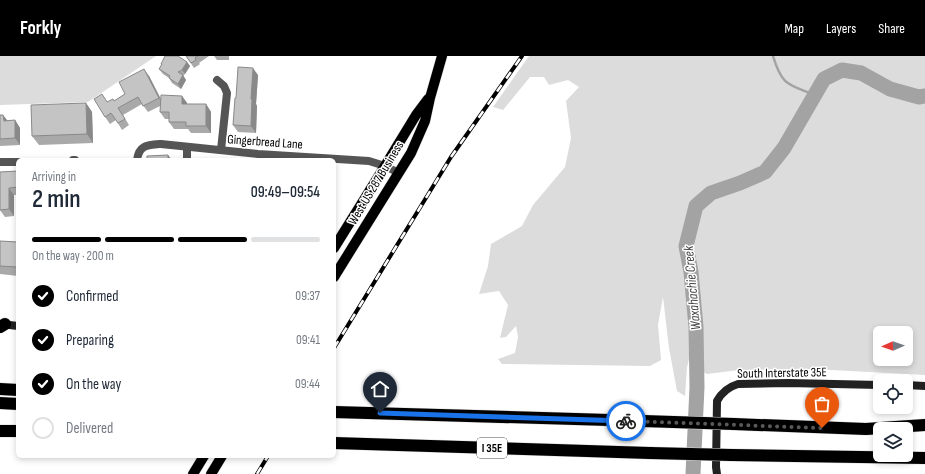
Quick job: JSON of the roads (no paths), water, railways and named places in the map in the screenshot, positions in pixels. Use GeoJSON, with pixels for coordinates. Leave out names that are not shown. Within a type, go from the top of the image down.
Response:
{"type":"FeatureCollection","features":[{"type":"Feature","properties":{"kind":"highway"},"geometry":{"type":"LineString","coordinates":[[0,389],[16,390]]}},
{"type":"Feature","properties":{"kind":"highway"},"geometry":{"type":"LineString","coordinates":[[0,403],[16,404]]}},
{"type":"Feature","properties":{"kind":"highway"},"geometry":{"type":"LineString","coordinates":[[336,412],[866,429],[925,425]]}},
{"type":"Feature","properties":{"kind":"highway"},"geometry":{"type":"LineString","coordinates":[[0,430],[16,431]]}},
{"type":"Feature","properties":{"kind":"highway"},"geometry":{"type":"LineString","coordinates":[[0,439],[16,439]]}},
{"type":"Feature","properties":{"kind":"highway","name":"I 35E"},"geometry":{"type":"LineString","coordinates":[[336,443],[731,455],[873,457]]}},
{"type":"Feature","properties":{"kind":"highway","name":"I 35E"},"geometry":{"type":"LineString","coordinates":[[913,455],[925,454]]}},
{"type":"Feature","properties":{"kind":"highway"},"geometry":{"type":"LineString","coordinates":[[868,457],[925,458]]}},
{"type":"Feature","properties":{"kind":"main road","name":"West US 287 Business"},"geometry":{"type":"LineString","coordinates":[[336,274],[411,153],[425,121],[442,56]]}},
{"type":"Feature","properties":{"kind":"main road","name":"West US 287 Business"},"geometry":{"type":"LineString","coordinates":[[336,245],[416,115],[430,98]]}},
{"type":"Feature","properties":{"kind":"main road"},"geometry":{"type":"LineString","coordinates":[[2,325],[16,326]]}},
{"type":"Feature","properties":{"kind":"main road","name":"South Interstate 35E"},"geometry":{"type":"LineString","coordinates":[[717,474],[717,401],[730,386],[738,384],[788,383],[873,385]]}},
{"type":"Feature","properties":{"kind":"main road"},"geometry":{"type":"LineString","coordinates":[[913,385],[925,386]]}},
{"type":"Feature","properties":{"kind":"main road"},"geometry":{"type":"LineString","coordinates":[[193,474],[203,458]]}},
{"type":"Feature","properties":{"kind":"main road"},"geometry":{"type":"LineString","coordinates":[[211,474],[221,458]]}},
{"type":"Feature","properties":{"kind":"street"},"geometry":{"type":"LineString","coordinates":[[217,80],[224,86],[226,93],[221,150]]}},
{"type":"Feature","properties":{"kind":"street","name":"Gingerbread Lane"},"geometry":{"type":"LineString","coordinates":[[137,158],[138,152],[143,148],[148,145],[160,144],[289,158]]}},
{"type":"Feature","properties":{"kind":"street"},"geometry":{"type":"LineString","coordinates":[[187,147],[187,158]]}},
{"type":"Feature","properties":{"kind":"street","name":"Gingerbread Lane"},"geometry":{"type":"LineString","coordinates":[[336,160],[370,161],[399,173]]}},
{"type":"Feature","properties":{"kind":"street"},"geometry":{"type":"LineString","coordinates":[[0,162],[16,162]]}},
{"type":"Feature","properties":{"kind":"waterway"},"geometry":{"type":"LineString","coordinates":[[773,56],[776,66],[787,83],[815,95]]}},
{"type":"Feature","properties":{"kind":"waterway","name":"Waxahachie Creek"},"geometry":{"type":"LineString","coordinates":[[693,474],[697,387],[696,327],[691,272],[686,246],[696,206],[711,193],[765,172],[784,148],[824,79],[842,70],[861,73],[890,89],[919,97],[925,96]]}},
{"type":"Feature","properties":{"kind":"railway"},"geometry":{"type":"LineString","coordinates":[[336,345],[451,157],[522,56]]}},
{"type":"Feature","properties":{"kind":"railway"},"geometry":{"type":"LineString","coordinates":[[257,474],[267,458]]}}]}
